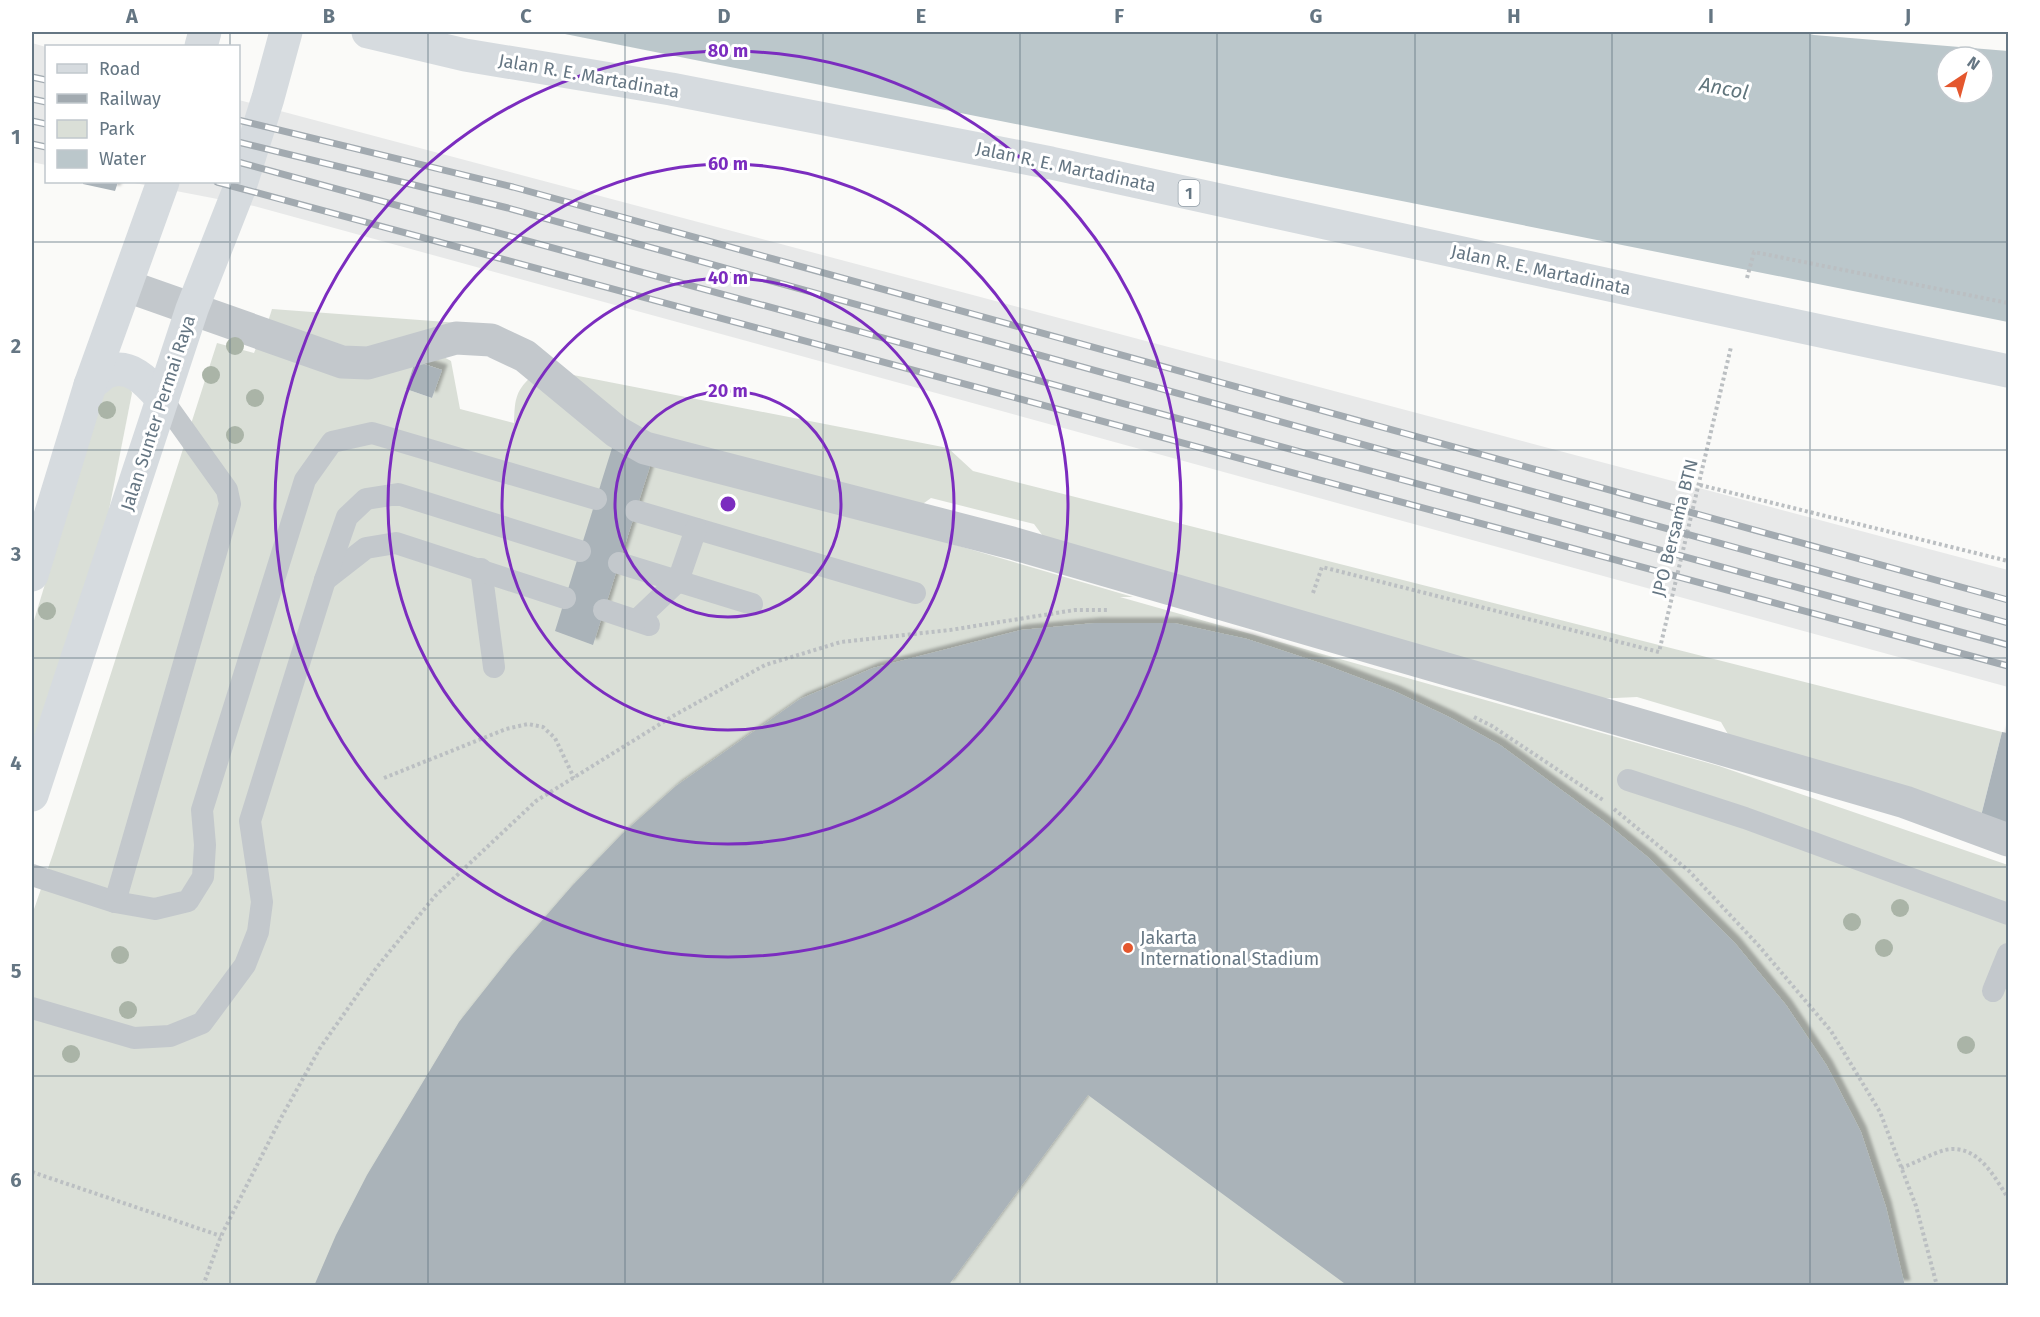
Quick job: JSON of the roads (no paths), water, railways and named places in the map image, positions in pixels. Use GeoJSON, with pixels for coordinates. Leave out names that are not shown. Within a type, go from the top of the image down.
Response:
{"type":"FeatureCollection","features":[{"type":"Feature","properties":{"kind":"main road","name":"Jalan Sunter Permai Raya"},"geometry":{"type":"LineString","coordinates":[[32,795],[192,309],[240,187],[286,32]]}},
{"type":"Feature","properties":{"kind":"main road","name":"Jalan R. E. Martadinata"},"geometry":{"type":"LineString","coordinates":[[368,32],[465,55],[671,89],[1051,163],[2008,371]]}},
{"type":"Feature","properties":{"kind":"main road"},"geometry":{"type":"LineString","coordinates":[[32,575],[90,385],[163,183]]}},
{"type":"Feature","properties":{"kind":"main road"},"geometry":{"type":"LineString","coordinates":[[90,385],[107,372],[124,370],[142,377],[162,399]]}},
{"type":"Feature","properties":{"kind":"street"},"geometry":{"type":"LineString","coordinates":[[127,286],[342,362],[368,363],[456,338],[491,340],[525,356],[617,432],[645,448],[1012,543],[1905,802],[2008,840]]}},
{"type":"Feature","properties":{"kind":"lane"},"geometry":{"type":"LineString","coordinates":[[114,902],[230,504],[227,490],[162,399]]}},
{"type":"Feature","properties":{"kind":"lane"},"geometry":{"type":"LineString","coordinates":[[32,874],[114,902],[155,909],[188,901],[203,877],[205,845],[202,810],[305,480],[332,442],[372,433],[596,499]]}},
{"type":"Feature","properties":{"kind":"lane"},"geometry":{"type":"LineString","coordinates":[[32,1008],[134,1038],[170,1036],[202,1023],[245,964],[258,932],[262,902],[250,821],[325,580],[347,517],[366,498],[398,494],[580,551]]}},
{"type":"Feature","properties":{"kind":"lane"},"geometry":{"type":"LineString","coordinates":[[636,511],[915,593]]}},
{"type":"Feature","properties":{"kind":"lane"},"geometry":{"type":"LineString","coordinates":[[604,610],[643,622],[678,581],[696,529]]}},
{"type":"Feature","properties":{"kind":"lane"},"geometry":{"type":"LineString","coordinates":[[325,580],[366,548],[396,543],[565,597]]}},
{"type":"Feature","properties":{"kind":"lane"},"geometry":{"type":"LineString","coordinates":[[619,563],[752,604]]}},
{"type":"Feature","properties":{"kind":"lane"},"geometry":{"type":"LineString","coordinates":[[481,569],[494,668]]}},
{"type":"Feature","properties":{"kind":"lane"},"geometry":{"type":"LineString","coordinates":[[1628,780],[1745,818],[2008,914]]}},
{"type":"Feature","properties":{"kind":"lane"},"geometry":{"type":"LineString","coordinates":[[1993,991],[2008,954]]}},
{"type":"Feature","properties":{"kind":"water","name":"Ancol"},"geometry":{"type":"Polygon","coordinates":[[[555,32],[1801,32],[1935,45],[1935,105],[1995,105],[1995,50],[2008,51],[2008,322],[555,32]]]}},
{"type":"Feature","properties":{"kind":"railway"},"geometry":{"type":"LineString","coordinates":[[32,77],[45,80]]}},
{"type":"Feature","properties":{"kind":"railway"},"geometry":{"type":"LineString","coordinates":[[32,99],[45,102]]}},
{"type":"Feature","properties":{"kind":"railway"},"geometry":{"type":"LineString","coordinates":[[240,120],[513,187],[2008,600]]}},
{"type":"Feature","properties":{"kind":"railway"},"geometry":{"type":"LineString","coordinates":[[32,121],[45,124]]}},
{"type":"Feature","properties":{"kind":"railway"},"geometry":{"type":"LineString","coordinates":[[240,142],[508,208],[2008,623]]}},
{"type":"Feature","properties":{"kind":"railway"},"geometry":{"type":"LineString","coordinates":[[32,144],[45,147]]}},
{"type":"Feature","properties":{"kind":"railway"},"geometry":{"type":"LineString","coordinates":[[240,163],[2008,645]]}},
{"type":"Feature","properties":{"kind":"railway"},"geometry":{"type":"LineString","coordinates":[[221,183],[2008,666]]}},
{"type":"Feature","properties":{"kind":"place","name":"Jakarta International Stadium"},"geometry":{"type":"Point","coordinates":[1128,948]}}]}
